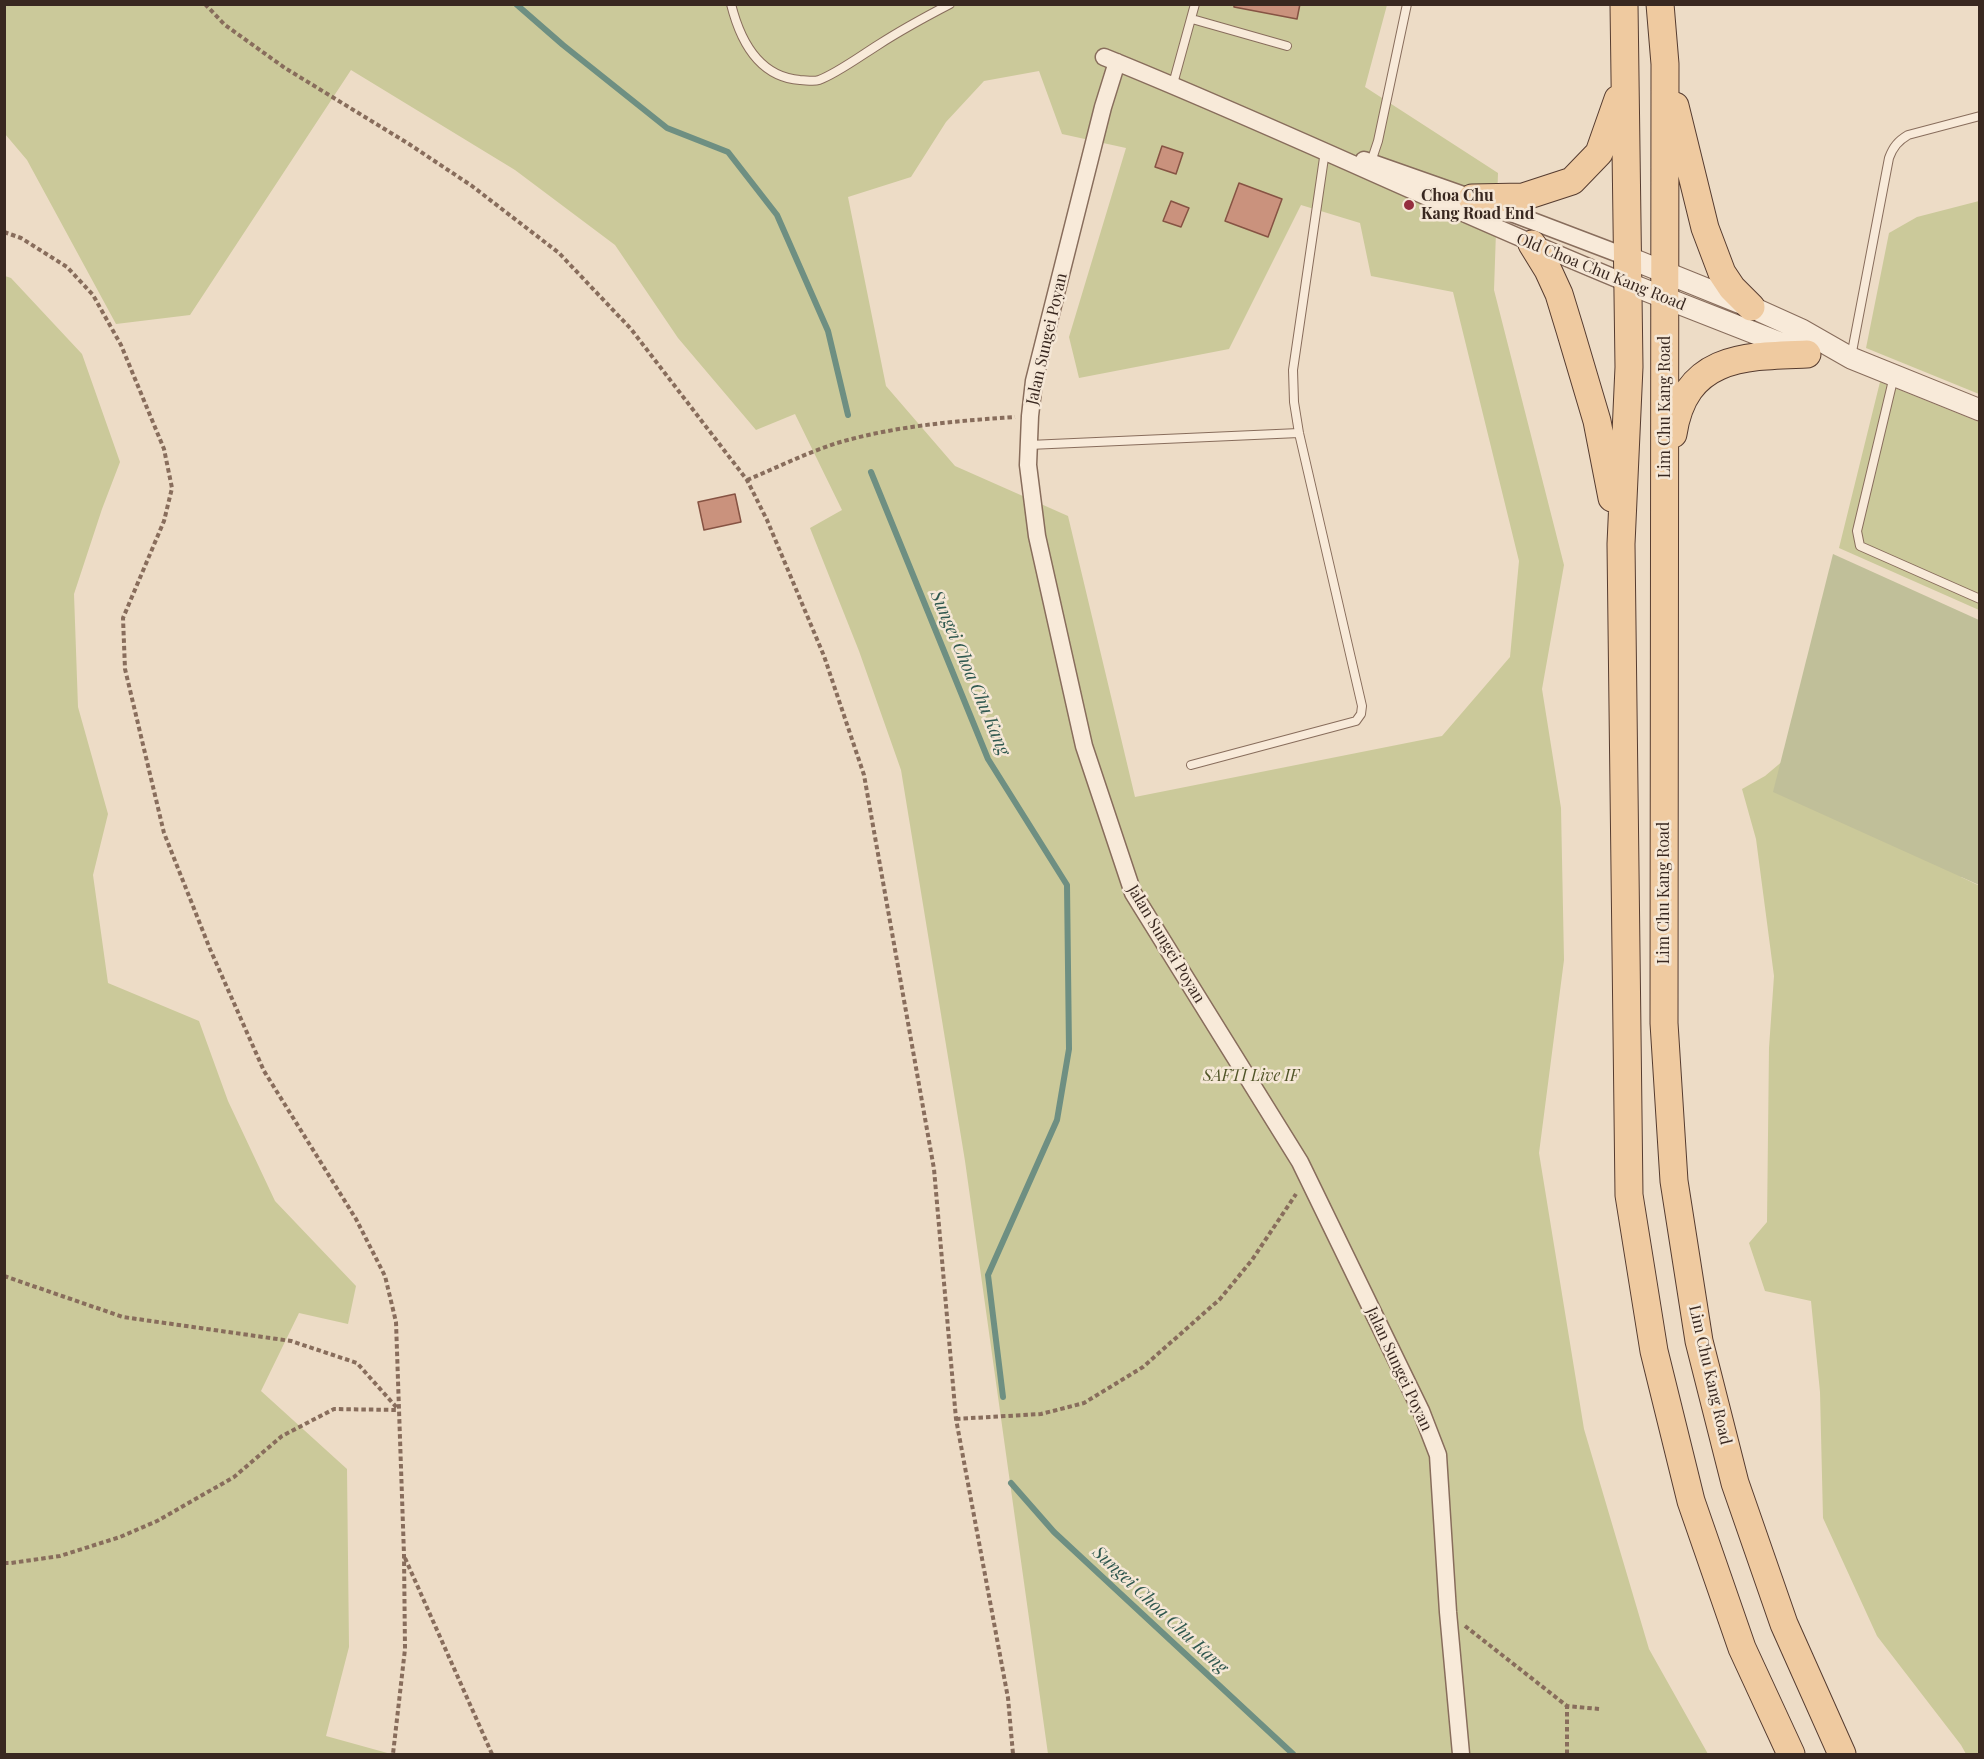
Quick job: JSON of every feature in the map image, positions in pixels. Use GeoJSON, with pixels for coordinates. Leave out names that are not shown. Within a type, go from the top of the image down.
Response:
{"type":"FeatureCollection","features":[{"type":"Feature","properties":{"kind":"main road"},"geometry":{"type":"LineString","coordinates":[[1624,4],[1629,368],[1621,544],[1629,1195],[1654,1351],[1691,1501],[1742,1648],[1791,1755]]}},
{"type":"Feature","properties":{"kind":"main road","name":"Lim Chu Kang Road"},"geometry":{"type":"LineString","coordinates":[[1660,4],[1665,64],[1664,1023],[1674,1181],[1699,1341],[1735,1483],[1784,1624],[1842,1755]]}},
{"type":"Feature","properties":{"kind":"main road"},"geometry":{"type":"LineString","coordinates":[[1665,64],[1705,228],[1722,273],[1732,288],[1751,307]]}},
{"type":"Feature","properties":{"kind":"main road"},"geometry":{"type":"LineString","coordinates":[[1472,198],[1523,197],[1572,181],[1599,153],[1624,81]]}},
{"type":"Feature","properties":{"kind":"main road"},"geometry":{"type":"LineString","coordinates":[[1532,244],[1559,294],[1591,398],[1621,544]]}},
{"type":"Feature","properties":{"kind":"main road"},"geometry":{"type":"LineString","coordinates":[[1665,491],[1676,418],[1691,387],[1708,372],[1729,362],[1755,356],[1807,354]]}},
{"type":"Feature","properties":{"kind":"street","name":"Old Choa Chu Kang Road"},"geometry":{"type":"LineString","coordinates":[[1110,59],[1173,84],[1532,244],[1627,270]]}},
{"type":"Feature","properties":{"kind":"street","name":"Jalan Sungei Poyan"},"geometry":{"type":"LineString","coordinates":[[1110,59],[1103,107],[1034,381],[1028,465],[1037,536],[1084,746],[1133,893],[1307,1177],[1421,1412],[1438,1455],[1448,1612],[1461,1755]]}},
{"type":"Feature","properties":{"kind":"street","name":"Old Choa Chu Kang Road"},"geometry":{"type":"LineString","coordinates":[[1325,151],[1371,162],[1472,198],[1627,270],[1665,285],[1807,354],[1851,357]]}},
{"type":"Feature","properties":{"kind":"street","name":"Old Choa Chu Kang Road"},"geometry":{"type":"LineString","coordinates":[[1665,285],[1751,307],[1802,330],[1851,357],[1980,410]]}},
{"type":"Feature","properties":{"kind":"lane"},"geometry":{"type":"LineString","coordinates":[[731,4],[737,28],[749,49],[771,71],[794,79],[817,81],[850,63],[908,25],[950,4]]}},
{"type":"Feature","properties":{"kind":"lane"},"geometry":{"type":"LineString","coordinates":[[1173,84],[1195,4]]}},
{"type":"Feature","properties":{"kind":"lane"},"geometry":{"type":"LineString","coordinates":[[1371,162],[1378,141],[1407,4]]}},
{"type":"Feature","properties":{"kind":"lane"},"geometry":{"type":"LineString","coordinates":[[1192,19],[1287,46]]}},
{"type":"Feature","properties":{"kind":"lane"},"geometry":{"type":"LineString","coordinates":[[1851,357],[1889,158],[1893,148],[1908,135],[1980,116]]}},
{"type":"Feature","properties":{"kind":"lane"},"geometry":{"type":"LineString","coordinates":[[1191,765],[1356,721],[1361,714],[1362,706],[1299,433],[1294,402],[1293,370],[1325,151]]}},
{"type":"Feature","properties":{"kind":"lane"},"geometry":{"type":"LineString","coordinates":[[1894,375],[1857,531],[1860,546],[1980,599]]}},
{"type":"Feature","properties":{"kind":"lane"},"geometry":{"type":"LineString","coordinates":[[1029,445],[1299,433]]}},
{"type":"Feature","properties":{"kind":"path"},"geometry":{"type":"LineString","coordinates":[[205,4],[225,25],[285,68],[409,144],[472,186],[559,253],[631,330],[747,480],[767,519],[824,656],[864,775],[934,1169],[956,1419],[1008,1698],[1013,1755]]}},
{"type":"Feature","properties":{"kind":"path"},"geometry":{"type":"LineString","coordinates":[[4,232],[21,238],[67,267],[93,295],[121,345],[164,449],[172,488],[164,521],[123,618],[125,669],[164,833],[210,949],[264,1071],[356,1219],[385,1276],[396,1322],[404,1555],[405,1649],[393,1755]]}},
{"type":"Feature","properties":{"kind":"path"},"geometry":{"type":"LineString","coordinates":[[747,480],[836,444],[899,428],[962,420],[1030,416]]}},
{"type":"Feature","properties":{"kind":"path"},"geometry":{"type":"LineString","coordinates":[[956,1419],[1041,1414],[1084,1403],[1143,1367],[1220,1299],[1252,1260],[1307,1177]]}},
{"type":"Feature","properties":{"kind":"path"},"geometry":{"type":"LineString","coordinates":[[4,1276],[123,1317],[291,1341],[357,1363],[398,1410]]}},
{"type":"Feature","properties":{"kind":"path"},"geometry":{"type":"LineString","coordinates":[[4,1563],[60,1556],[120,1537],[157,1521],[234,1477],[282,1436],[334,1409],[398,1410]]}},
{"type":"Feature","properties":{"kind":"path"},"geometry":{"type":"LineString","coordinates":[[404,1555],[492,1755]]}},
{"type":"Feature","properties":{"kind":"path"},"geometry":{"type":"LineString","coordinates":[[1448,1612],[1568,1706],[1599,1708]]}},
{"type":"Feature","properties":{"kind":"path"},"geometry":{"type":"LineString","coordinates":[[1568,1706],[1568,1755]]}},
{"type":"Feature","properties":{"kind":"green space","name":"SAFTI Live IF"},"geometry":{"type":"Polygon","coordinates":[[[4,5],[1387,5],[1365,87],[1498,173],[1494,290],[1564,565],[1542,689],[1561,808],[1564,960],[1539,1153],[1584,1429],[1649,1649],[1708,1754],[1048,1754],[965,1161],[901,770],[859,651],[810,528],[842,510],[795,414],[756,430],[678,338],[615,245],[515,170],[351,70],[190,315],[116,324],[27,160],[5,134],[4,5]],[[1039,71],[984,81],[946,122],[911,177],[848,197],[886,386],[955,466],[1068,516],[1135,797],[1442,736],[1510,657],[1519,561],[1453,292],[1371,276],[1360,223],[1301,205],[1229,349],[1079,378],[1069,337],[1126,148],[1062,134],[1039,71]]]}},
{"type":"Feature","properties":{"kind":"green space"},"geometry":{"type":"Polygon","coordinates":[[[1980,201],[1979,394],[1866,348],[1889,233],[1917,217],[1980,201]]]}},
{"type":"Feature","properties":{"kind":"green space"},"geometry":{"type":"Polygon","coordinates":[[[5,276],[11,278],[82,354],[120,462],[74,594],[78,707],[108,814],[93,875],[108,983],[199,1021],[228,1101],[275,1201],[356,1286],[348,1324],[299,1313],[261,1391],[347,1469],[349,1647],[326,1736],[391,1754],[5,1754],[5,276]]]}},
{"type":"Feature","properties":{"kind":"green space"},"geometry":{"type":"Polygon","coordinates":[[[1880,382],[1979,422],[1979,610],[1839,548],[1880,382]]]}},
{"type":"Feature","properties":{"kind":"green space"},"geometry":{"type":"Polygon","coordinates":[[[1833,554],[1979,620],[1979,885],[1773,792],[1833,554]]]}},
{"type":"Feature","properties":{"kind":"green space"},"geometry":{"type":"Polygon","coordinates":[[[1980,734],[1979,764],[1961,877],[1980,886],[1979,1754],[1966,1754],[1877,1636],[1823,1518],[1820,1392],[1811,1301],[1765,1291],[1749,1243],[1767,1222],[1769,1048],[1774,976],[1756,839],[1742,789],[1765,776],[1791,754],[1980,734]]]}},
{"type":"Feature","properties":{"kind":"building"},"geometry":{"type":"Polygon","coordinates":[[[1234,4],[1300,4],[1297,19],[1234,7],[1234,4]]]}},
{"type":"Feature","properties":{"kind":"building"},"geometry":{"type":"Polygon","coordinates":[[[1162,146],[1183,153],[1176,174],[1155,167],[1162,146]]]}},
{"type":"Feature","properties":{"kind":"building"},"geometry":{"type":"Polygon","coordinates":[[[1239,183],[1282,199],[1268,237],[1225,221],[1239,183]]]}},
{"type":"Feature","properties":{"kind":"building"},"geometry":{"type":"Polygon","coordinates":[[[1171,201],[1189,208],[1181,227],[1163,221],[1171,201]]]}},
{"type":"Feature","properties":{"kind":"building"},"geometry":{"type":"Polygon","coordinates":[[[735,494],[741,522],[704,530],[698,502],[735,494]]]}},
{"type":"Feature","properties":{"kind":"waterway","name":"Sungei Choa Chu Kang"},"geometry":{"type":"LineString","coordinates":[[516,4],[563,45],[667,128],[728,152],[777,215],[828,331],[848,415]]}},
{"type":"Feature","properties":{"kind":"waterway","name":"Sungei Choa Chu Kang"},"geometry":{"type":"LineString","coordinates":[[871,472],[988,759],[1067,885],[1069,1049],[1057,1120],[988,1275],[1003,1397]]}},
{"type":"Feature","properties":{"kind":"waterway","name":"Sungei Choa Chu Kang"},"geometry":{"type":"LineString","coordinates":[[1011,1483],[1054,1532],[1293,1754]]}},
{"type":"Feature","properties":{"kind":"place","name":"Choa Chu Kang Road End"},"geometry":{"type":"Point","coordinates":[1409,205]}}]}
